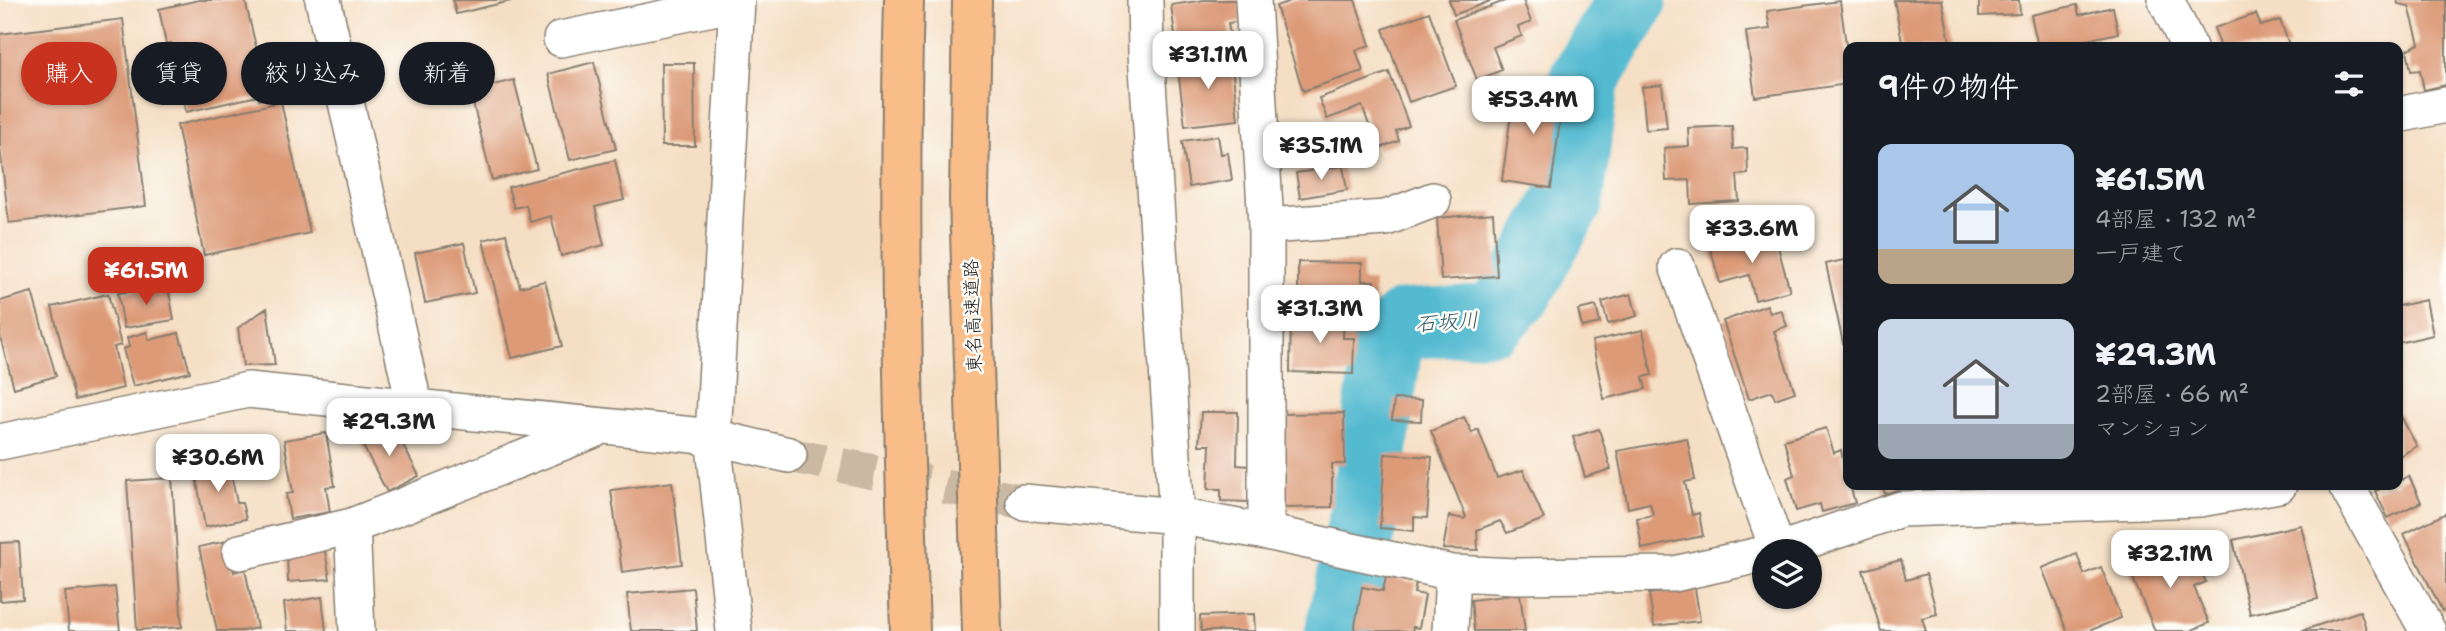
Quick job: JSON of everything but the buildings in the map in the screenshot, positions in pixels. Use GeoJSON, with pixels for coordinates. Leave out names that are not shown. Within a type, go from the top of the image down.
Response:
{"type":"FeatureCollection","features":[{"type":"Feature","properties":{"kind":"highway"},"geometry":{"type":"LineString","coordinates":[[904,0],[901,102],[904,446],[910,631]]}},
{"type":"Feature","properties":{"kind":"highway","name":"東名高速道路"},"geometry":{"type":"LineString","coordinates":[[972,0],[969,198],[982,631]]}},
{"type":"Feature","properties":{"kind":"street"},"geometry":{"type":"LineString","coordinates":[[323,0],[415,408]]}},
{"type":"Feature","properties":{"kind":"street"},"geometry":{"type":"LineString","coordinates":[[1145,0],[1146,53],[1177,516],[1177,631]]}},
{"type":"Feature","properties":{"kind":"street"},"geometry":{"type":"LineString","coordinates":[[1252,0],[1266,226],[1266,532]]}},
{"type":"Feature","properties":{"kind":"street"},"geometry":{"type":"LineString","coordinates":[[2166,0],[2187,42]]}},
{"type":"Feature","properties":{"kind":"street"},"geometry":{"type":"LineString","coordinates":[[561,39],[737,1],[713,438],[734,631]]}},
{"type":"Feature","properties":{"kind":"street"},"geometry":{"type":"LineString","coordinates":[[2403,114],[2446,104]]}},
{"type":"Feature","properties":{"kind":"street"},"geometry":{"type":"LineString","coordinates":[[1266,226],[1386,218],[1433,200]]}},
{"type":"Feature","properties":{"kind":"street"},"geometry":{"type":"LineString","coordinates":[[1677,266],[1773,539]]}},
{"type":"Feature","properties":{"kind":"street"},"geometry":{"type":"LineString","coordinates":[[0,442],[248,390],[713,438],[789,455]]}},
{"type":"Feature","properties":{"kind":"street"},"geometry":{"type":"LineString","coordinates":[[240,552],[352,526],[601,428]]}},
{"type":"Feature","properties":{"kind":"street"},"geometry":{"type":"LineString","coordinates":[[1812,539],[1901,509],[2069,494],[2200,499],[2251,490]]}},
{"type":"Feature","properties":{"kind":"street"},"geometry":{"type":"LineString","coordinates":[[2349,490],[2428,631]]}},
{"type":"Feature","properties":{"kind":"street"},"geometry":{"type":"LineString","coordinates":[[1024,502],[1177,516],[1266,532],[1453,573],[1515,576],[1674,574],[1752,557]]}},
{"type":"Feature","properties":{"kind":"street"},"geometry":{"type":"LineString","coordinates":[[352,526],[357,631]]}},
{"type":"Feature","properties":{"kind":"street"},"geometry":{"type":"LineString","coordinates":[[1450,631],[1453,573]]}},
{"type":"Feature","properties":{"kind":"waterway","name":"石坂川"},"geometry":{"type":"LineString","coordinates":[[1340,631],[1363,519],[1388,342],[1405,324],[1492,319],[1518,291],[1569,199],[1584,80],[1632,0]]}},
{"type":"Feature","properties":{"kind":"tunnel"},"geometry":{"type":"LineString","coordinates":[[789,455],[1024,502]]}}]}
